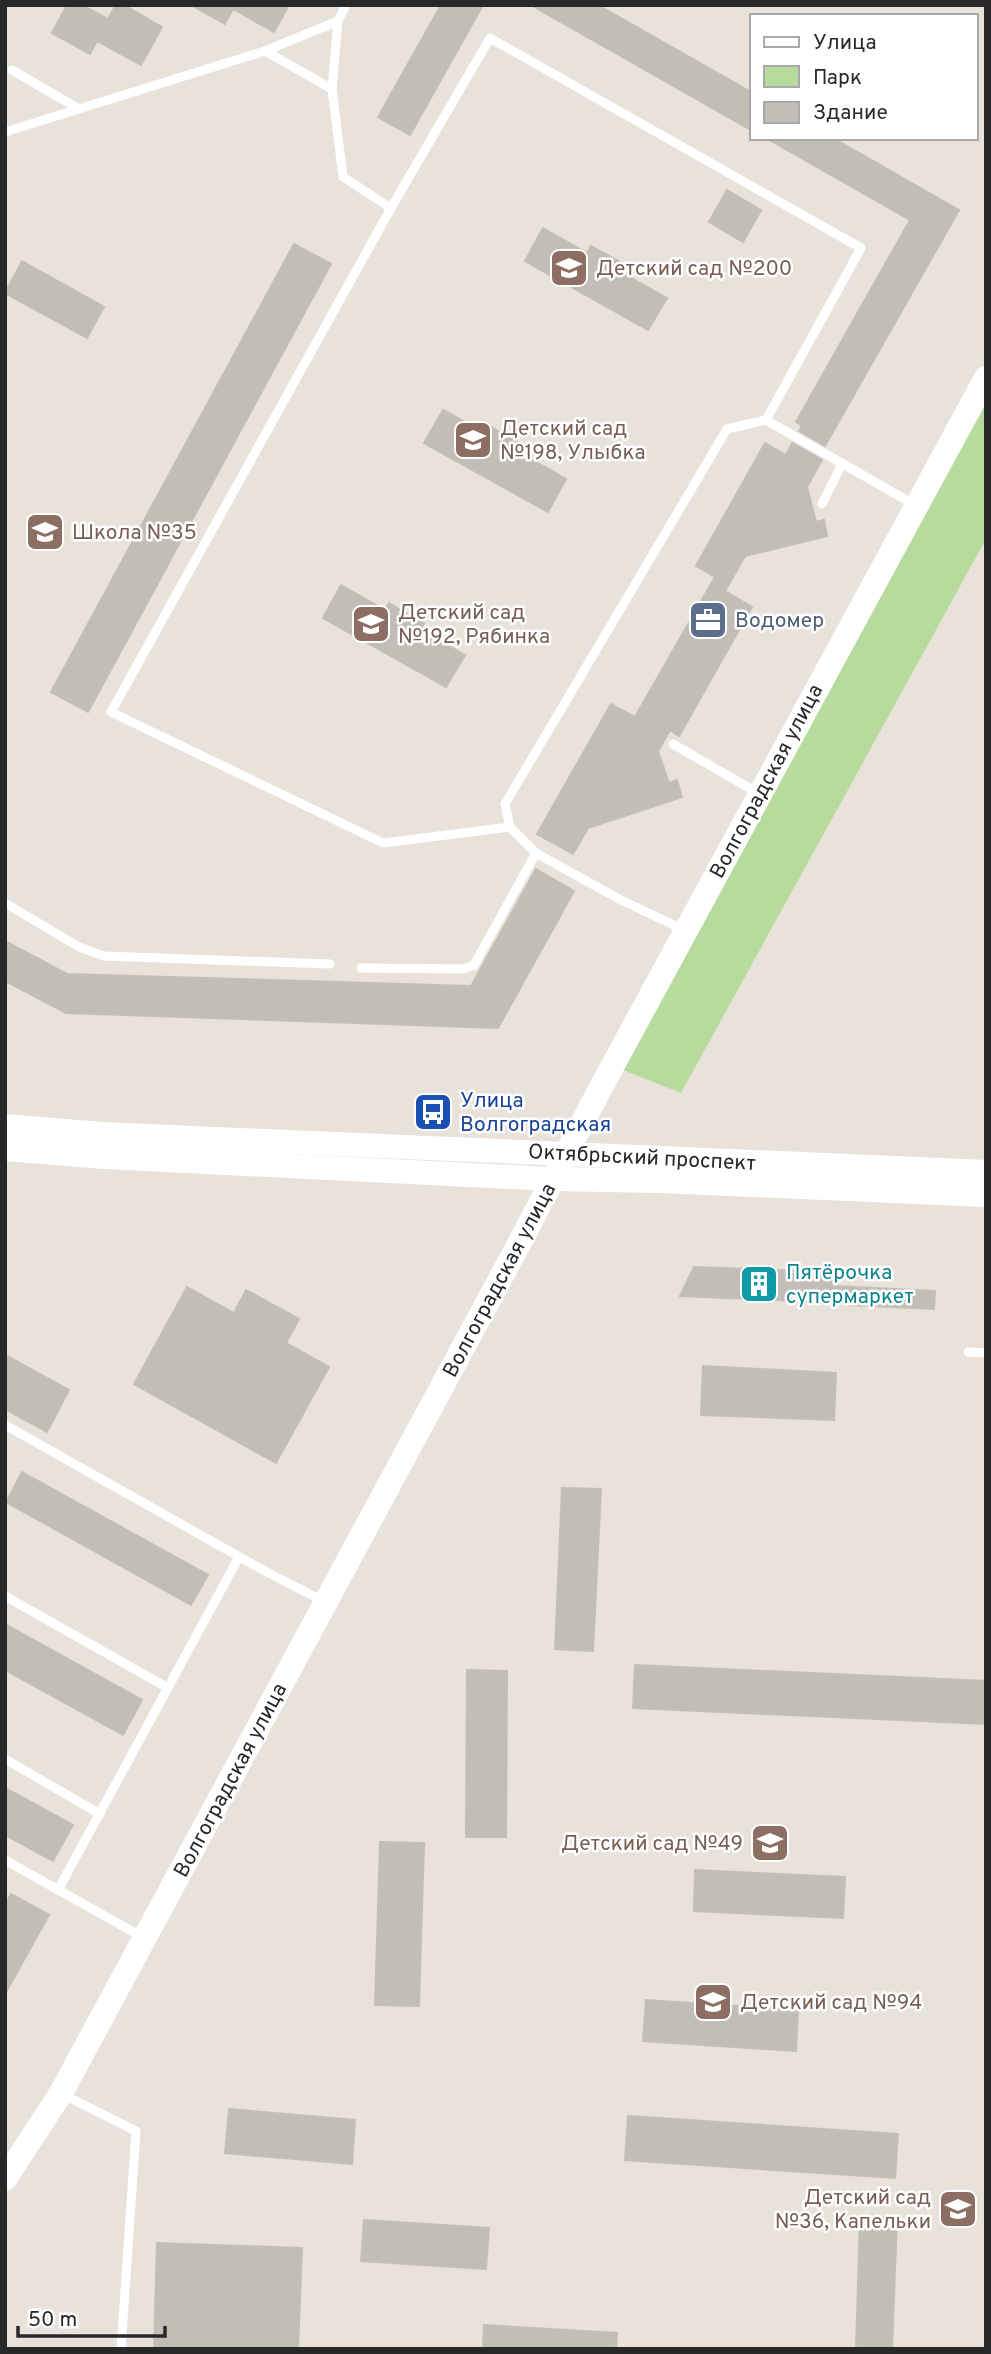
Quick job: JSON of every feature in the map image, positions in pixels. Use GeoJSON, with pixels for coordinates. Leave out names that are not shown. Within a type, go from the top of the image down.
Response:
{"type":"FeatureCollection","features":[{"type":"Feature","properties":{"kind":"main road","name":"Волгоградская улица"},"geometry":{"type":"LineString","coordinates":[[5,2179],[61,2093],[511,1260],[564,1154],[986,378]]}},
{"type":"Feature","properties":{"kind":"main road","name":"Октябрьский проспект"},"geometry":{"type":"LineString","coordinates":[[5,1126],[101,1134],[986,1172]]}},
{"type":"Feature","properties":{"kind":"main road","name":"Октябрьский проспект"},"geometry":{"type":"LineString","coordinates":[[5,1149],[105,1157],[552,1179],[986,1195]]}},
{"type":"Feature","properties":{"kind":"lane"},"geometry":{"type":"LineString","coordinates":[[346,5],[338,21],[332,89],[343,177],[391,208]]}},
{"type":"Feature","properties":{"kind":"lane"},"geometry":{"type":"LineString","coordinates":[[5,132],[265,51],[338,21]]}},
{"type":"Feature","properties":{"kind":"lane"},"geometry":{"type":"LineString","coordinates":[[510,827],[383,843],[111,712],[391,208],[490,38],[861,248],[766,420]]}},
{"type":"Feature","properties":{"kind":"lane"},"geometry":{"type":"LineString","coordinates":[[265,51],[332,89]]}},
{"type":"Feature","properties":{"kind":"lane"},"geometry":{"type":"LineString","coordinates":[[12,70],[79,109]]}},
{"type":"Feature","properties":{"kind":"lane"},"geometry":{"type":"LineString","coordinates":[[685,931],[619,899],[536,853],[510,827],[505,804],[727,429],[766,420],[915,505]]}},
{"type":"Feature","properties":{"kind":"lane"},"geometry":{"type":"LineString","coordinates":[[822,504],[842,464]]}},
{"type":"Feature","properties":{"kind":"lane"},"geometry":{"type":"LineString","coordinates":[[673,744],[760,794]]}},
{"type":"Feature","properties":{"kind":"lane"},"geometry":{"type":"LineString","coordinates":[[362,968],[463,970],[474,964],[536,853]]}},
{"type":"Feature","properties":{"kind":"lane"},"geometry":{"type":"LineString","coordinates":[[5,903],[79,947],[104,956],[330,964]]}},
{"type":"Feature","properties":{"kind":"lane"},"geometry":{"type":"LineString","coordinates":[[968,1352],[986,1353]]}},
{"type":"Feature","properties":{"kind":"lane"},"geometry":{"type":"LineString","coordinates":[[5,1425],[325,1603]]}},
{"type":"Feature","properties":{"kind":"lane"},"geometry":{"type":"LineString","coordinates":[[58,1890],[239,1557]]}},
{"type":"Feature","properties":{"kind":"lane"},"geometry":{"type":"LineString","coordinates":[[5,1596],[168,1688]]}},
{"type":"Feature","properties":{"kind":"lane"},"geometry":{"type":"LineString","coordinates":[[5,1759],[100,1814]]}},
{"type":"Feature","properties":{"kind":"lane"},"geometry":{"type":"LineString","coordinates":[[7,1865],[144,1938]]}},
{"type":"Feature","properties":{"kind":"lane"},"geometry":{"type":"LineString","coordinates":[[61,2093],[136,2131],[121,2349]]}},
{"type":"Feature","properties":{"kind":"green space"},"geometry":{"type":"Polygon","coordinates":[[[986,392],[986,539],[681,1093],[623,1070],[986,392]]]}},
{"type":"Feature","properties":{"kind":"building"},"geometry":{"type":"Polygon","coordinates":[[[67,5],[82,5],[108,19],[116,5],[124,5],[162,27],[141,65],[97,41],[90,54],[52,33],[67,5]]]}},
{"type":"Feature","properties":{"kind":"building"},"geometry":{"type":"Polygon","coordinates":[[[191,5],[289,5],[274,32],[233,9],[225,24],[191,5]]]}},
{"type":"Feature","properties":{"kind":"building"},"geometry":{"type":"Polygon","coordinates":[[[441,5],[483,5],[410,135],[378,117],[441,5]]]}},
{"type":"Feature","properties":{"kind":"building"},"geometry":{"type":"Polygon","coordinates":[[[531,5],[598,5],[750,91],[750,129],[531,5]]]}},
{"type":"Feature","properties":{"kind":"building"},"geometry":{"type":"Polygon","coordinates":[[[770,140],[836,140],[959,210],[825,446],[799,431],[802,426],[796,422],[910,220],[770,140]]]}},
{"type":"Feature","properties":{"kind":"building"},"geometry":{"type":"Polygon","coordinates":[[[727,190],[761,210],[743,242],[709,222],[727,190]]]}},
{"type":"Feature","properties":{"kind":"building"},"geometry":{"type":"Polygon","coordinates":[[[543,228],[587,253],[591,246],[626,265],[622,273],[667,298],[648,330],[525,261],[543,228]]]}},
{"type":"Feature","properties":{"kind":"building"},"geometry":{"type":"Polygon","coordinates":[[[294,244],[331,264],[88,712],[51,692],[294,244]]]}},
{"type":"Feature","properties":{"kind":"building"},"geometry":{"type":"Polygon","coordinates":[[[22,261],[104,307],[87,338],[5,293],[22,261]]]}},
{"type":"Feature","properties":{"kind":"building"},"geometry":{"type":"Polygon","coordinates":[[[443,410],[487,434],[491,427],[526,447],[522,454],[566,479],[548,512],[424,443],[443,410]]]}},
{"type":"Feature","properties":{"kind":"building"},"geometry":{"type":"Polygon","coordinates":[[[765,443],[786,455],[792,443],[822,460],[807,487],[816,522],[824,520],[827,536],[745,556],[725,591],[752,607],[679,736],[670,730],[658,751],[669,783],[677,780],[682,797],[588,828],[573,854],[537,834],[611,704],[635,717],[715,577],[696,566],[765,443]]]}},
{"type":"Feature","properties":{"kind":"building"},"geometry":{"type":"Polygon","coordinates":[[[341,585],[385,610],[389,603],[424,623],[420,630],[465,655],[446,687],[323,618],[341,585]]]}},
{"type":"Feature","properties":{"kind":"building"},"geometry":{"type":"Polygon","coordinates":[[[536,869],[574,891],[498,1028],[66,1013],[5,981],[5,941],[67,974],[471,986],[536,869]]]}},
{"type":"Feature","properties":{"kind":"building","name":"Пятёрочка супермаркет"},"geometry":{"type":"Polygon","coordinates":[[[694,1267],[834,1272],[833,1286],[935,1291],[934,1309],[680,1296],[694,1267]]]}},
{"type":"Feature","properties":{"kind":"building"},"geometry":{"type":"Polygon","coordinates":[[[187,1287],[234,1313],[246,1290],[299,1319],[286,1343],[329,1367],[276,1463],[134,1384],[187,1287]]]}},
{"type":"Feature","properties":{"kind":"building"},"geometry":{"type":"Polygon","coordinates":[[[5,1355],[69,1390],[47,1432],[5,1409],[5,1355]]]}},
{"type":"Feature","properties":{"kind":"building"},"geometry":{"type":"Polygon","coordinates":[[[703,1366],[836,1373],[834,1420],[701,1415],[703,1366]]]}},
{"type":"Feature","properties":{"kind":"building"},"geometry":{"type":"Polygon","coordinates":[[[22,1472],[208,1575],[191,1605],[6,1502],[22,1472]]]}},
{"type":"Feature","properties":{"kind":"building"},"geometry":{"type":"Polygon","coordinates":[[[562,1488],[601,1489],[593,1651],[555,1649],[562,1488]]]}},
{"type":"Feature","properties":{"kind":"building"},"geometry":{"type":"Polygon","coordinates":[[[5,1624],[142,1700],[123,1735],[5,1670],[5,1624]]]}},
{"type":"Feature","properties":{"kind":"building"},"geometry":{"type":"Polygon","coordinates":[[[635,1665],[986,1681],[986,1724],[633,1708],[635,1665]]]}},
{"type":"Feature","properties":{"kind":"building"},"geometry":{"type":"Polygon","coordinates":[[[467,1670],[507,1671],[506,1837],[466,1837],[467,1670]]]}},
{"type":"Feature","properties":{"kind":"building"},"geometry":{"type":"Polygon","coordinates":[[[5,1788],[73,1825],[53,1861],[5,1835],[5,1788]]]}},
{"type":"Feature","properties":{"kind":"building"},"geometry":{"type":"Polygon","coordinates":[[[380,1842],[424,1843],[419,2006],[375,2005],[380,1842]]]}},
{"type":"Feature","properties":{"kind":"building"},"geometry":{"type":"Polygon","coordinates":[[[695,1870],[845,1877],[843,1918],[694,1911],[695,1870]]]}},
{"type":"Feature","properties":{"kind":"building"},"geometry":{"type":"Polygon","coordinates":[[[11,1894],[49,1915],[5,1994],[5,1905],[11,1894]]]}},
{"type":"Feature","properties":{"kind":"building"},"geometry":{"type":"Polygon","coordinates":[[[646,2000],[798,2010],[796,2051],[643,2041],[646,2000]]]}},
{"type":"Feature","properties":{"kind":"building"},"geometry":{"type":"Polygon","coordinates":[[[229,2109],[355,2120],[352,2164],[225,2153],[229,2109]]]}},
{"type":"Feature","properties":{"kind":"building"},"geometry":{"type":"Polygon","coordinates":[[[628,2116],[898,2134],[895,2178],[625,2160],[628,2116]]]}},
{"type":"Feature","properties":{"kind":"building"},"geometry":{"type":"Polygon","coordinates":[[[860,2217],[897,2218],[892,2349],[856,2349],[860,2217]]]}},
{"type":"Feature","properties":{"kind":"building"},"geometry":{"type":"Polygon","coordinates":[[[364,2220],[489,2228],[486,2269],[361,2261],[364,2220]]]}},
{"type":"Feature","properties":{"kind":"building"},"geometry":{"type":"Polygon","coordinates":[[[157,2243],[302,2248],[298,2349],[154,2349],[157,2243]]]}},
{"type":"Feature","properties":{"kind":"building"},"geometry":{"type":"Polygon","coordinates":[[[484,2325],[617,2333],[616,2349],[483,2349],[484,2325]]]}},
{"type":"Feature","properties":{"kind":"place","name":"Детский сад №200"},"geometry":{"type":"Point","coordinates":[569,268]}},
{"type":"Feature","properties":{"kind":"place","name":"Детский сад №198, Улыбка"},"geometry":{"type":"Point","coordinates":[473,440]}},
{"type":"Feature","properties":{"kind":"place","name":"Школа №35"},"geometry":{"type":"Point","coordinates":[45,532]}},
{"type":"Feature","properties":{"kind":"place","name":"Водомер"},"geometry":{"type":"Point","coordinates":[708,620]}},
{"type":"Feature","properties":{"kind":"place","name":"Детский сад №192, Рябинка"},"geometry":{"type":"Point","coordinates":[371,624]}},
{"type":"Feature","properties":{"kind":"place","name":"Улица Волгоградская"},"geometry":{"type":"Point","coordinates":[433,1112]}},
{"type":"Feature","properties":{"kind":"place","name":"Пятёрочка супермаркет"},"geometry":{"type":"Point","coordinates":[759,1284]}},
{"type":"Feature","properties":{"kind":"place","name":"Детский сад №49"},"geometry":{"type":"Point","coordinates":[770,1843]}},
{"type":"Feature","properties":{"kind":"place","name":"Детский сад №94"},"geometry":{"type":"Point","coordinates":[713,2002]}},
{"type":"Feature","properties":{"kind":"place","name":"Детский сад №36, Капельки"},"geometry":{"type":"Point","coordinates":[958,2209]}}]}
